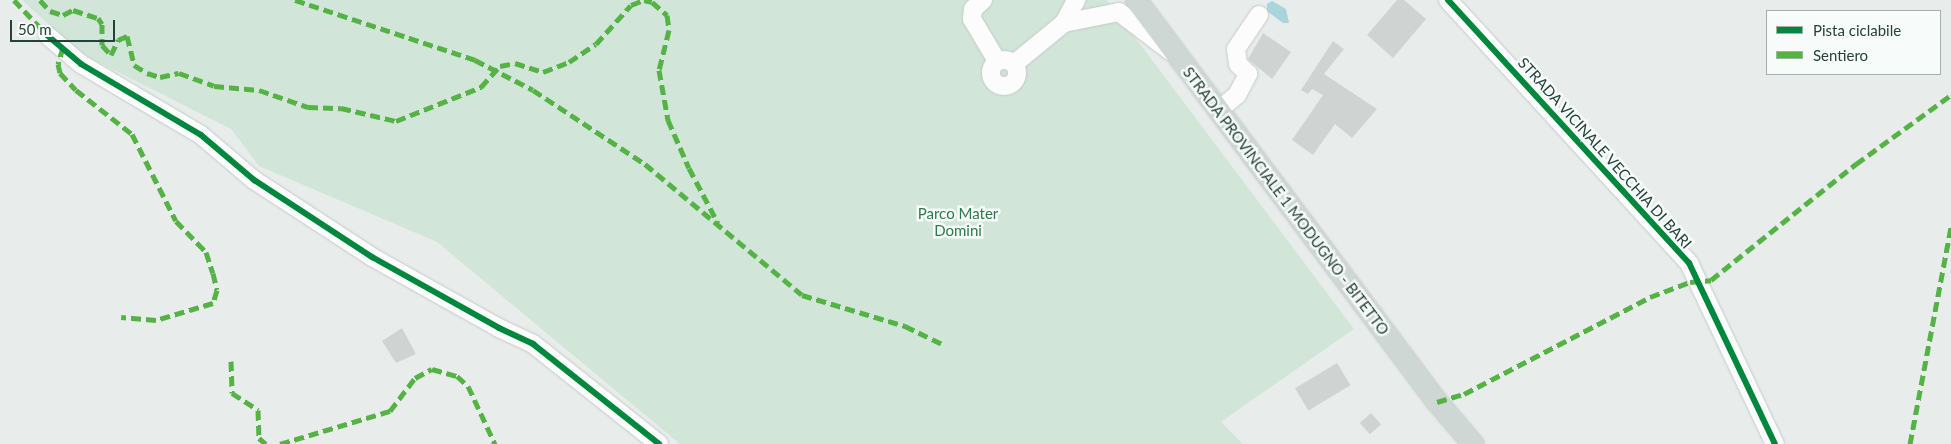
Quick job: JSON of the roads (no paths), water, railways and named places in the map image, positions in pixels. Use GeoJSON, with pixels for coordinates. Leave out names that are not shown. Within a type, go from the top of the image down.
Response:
{"type":"FeatureCollection","features":[{"type":"Feature","properties":{"kind":"main road","name":"STRADA PROVINCIALE 1 MODUGNO - BITETTO"},"geometry":{"type":"LineString","coordinates":[[1136,0],[1437,402],[1473,444]]}},
{"type":"Feature","properties":{"kind":"main road","name":"STRADA PROVINCIALE 1 MODUGNO - BITETTO"},"geometry":{"type":"LineString","coordinates":[[1437,402],[1445,420],[1463,444]]}},
{"type":"Feature","properties":{"kind":"street"},"geometry":{"type":"LineString","coordinates":[[962,0],[1006,62],[1064,23],[1078,6],[1104,0]]}},
{"type":"Feature","properties":{"kind":"street"},"geometry":{"type":"LineString","coordinates":[[972,15],[982,0]]}},
{"type":"Feature","properties":{"kind":"street","name":"STRADA VICINALE VECCHIA DI BARI"},"geometry":{"type":"LineString","coordinates":[[1448,0],[1689,263],[1775,444]]}},
{"type":"Feature","properties":{"kind":"street"},"geometry":{"type":"LineString","coordinates":[[1078,6],[1125,15],[1141,31],[1179,57]]}},
{"type":"Feature","properties":{"kind":"street"},"geometry":{"type":"LineString","coordinates":[[1219,110],[1237,95],[1248,74],[1238,64],[1236,48],[1259,14]]}},
{"type":"Feature","properties":{"kind":"street"},"geometry":{"type":"LineString","coordinates":[[48,36],[81,64],[201,134],[254,180],[372,257],[499,328],[533,344],[659,444]]}},
{"type":"Feature","properties":{"kind":"water"},"geometry":{"type":"Polygon","coordinates":[[[1272,1],[1286,9],[1289,23],[1283,23],[1267,11],[1267,4],[1272,1]]]}},
{"type":"Feature","properties":{"kind":"park label","name":"Parco Mater Domini"},"geometry":{"type":"Point","coordinates":[958,222]}}]}
